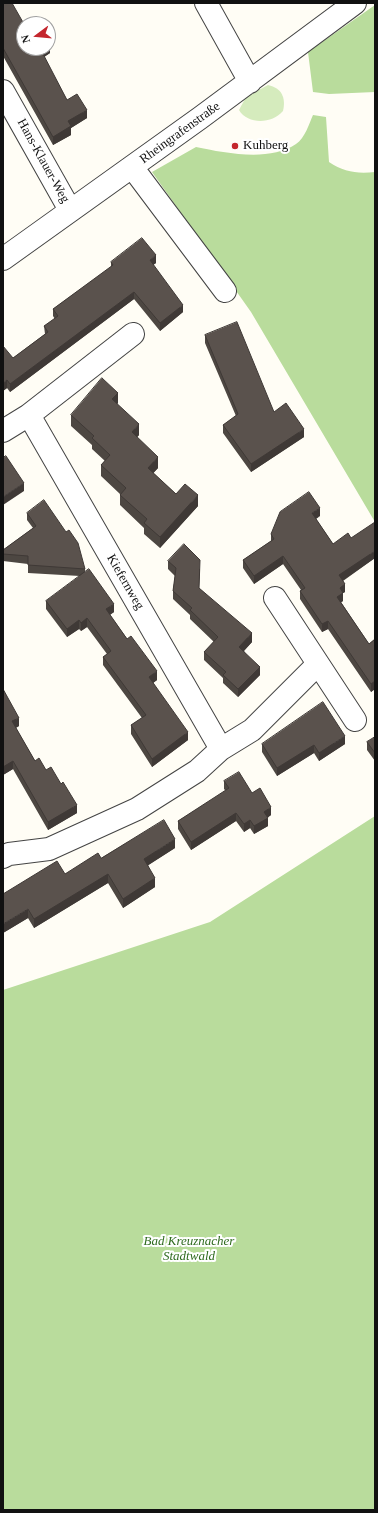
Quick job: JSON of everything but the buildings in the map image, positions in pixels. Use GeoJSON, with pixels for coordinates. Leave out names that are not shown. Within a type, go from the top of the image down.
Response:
{"type":"FeatureCollection","features":[{"type":"Feature","properties":{"kind":"street"},"geometry":{"type":"LineString","coordinates":[[206,3],[250,82]]}},
{"type":"Feature","properties":{"kind":"street","name":"Rheingrafenstraße"},"geometry":{"type":"LineString","coordinates":[[3,259],[250,82],[355,3]]}},
{"type":"Feature","properties":{"kind":"street","name":"Hans-Klauer-Weg"},"geometry":{"type":"LineString","coordinates":[[3,91],[70,210]]}},
{"type":"Feature","properties":{"kind":"street"},"geometry":{"type":"LineString","coordinates":[[132,167],[225,290]]}},
{"type":"Feature","properties":{"kind":"street"},"geometry":{"type":"LineString","coordinates":[[3,431],[29,415],[133,334]]}},
{"type":"Feature","properties":{"kind":"street","name":"Kiefernweg"},"geometry":{"type":"LineString","coordinates":[[29,415],[221,749]]}},
{"type":"Feature","properties":{"kind":"street"},"geometry":{"type":"LineString","coordinates":[[275,598],[317,665],[355,720]]}},
{"type":"Feature","properties":{"kind":"street"},"geometry":{"type":"LineString","coordinates":[[5,852],[48,849],[137,809],[198,772],[221,749],[252,730],[317,665]]}},
{"type":"Feature","properties":{"kind":"green space"},"geometry":{"type":"Polygon","coordinates":[[[375,5],[375,92],[329,94],[313,92],[308,52],[375,5]]]}},
{"type":"Feature","properties":{"kind":"green space"},"geometry":{"type":"Polygon","coordinates":[[[268,85],[277,88],[282,94],[284,102],[283,111],[273,118],[260,121],[243,115],[239,110],[246,97],[268,85]]]}},
{"type":"Feature","properties":{"kind":"green space"},"geometry":{"type":"Polygon","coordinates":[[[313,115],[326,117],[329,162],[351,172],[375,172],[375,522],[251,312],[152,172],[196,147],[220,152],[247,154],[273,153],[285,150],[296,144],[302,138],[313,115]]]}},
{"type":"Feature","properties":{"kind":"green space","name":"Bad Kreuznacher Stadtwald"},"geometry":{"type":"Polygon","coordinates":[[[375,816],[375,1510],[3,1510],[3,990],[210,922],[375,816]]]}},
{"type":"Feature","properties":{"kind":"place","name":"Kuhberg"},"geometry":{"type":"Point","coordinates":[235,146]}}]}
